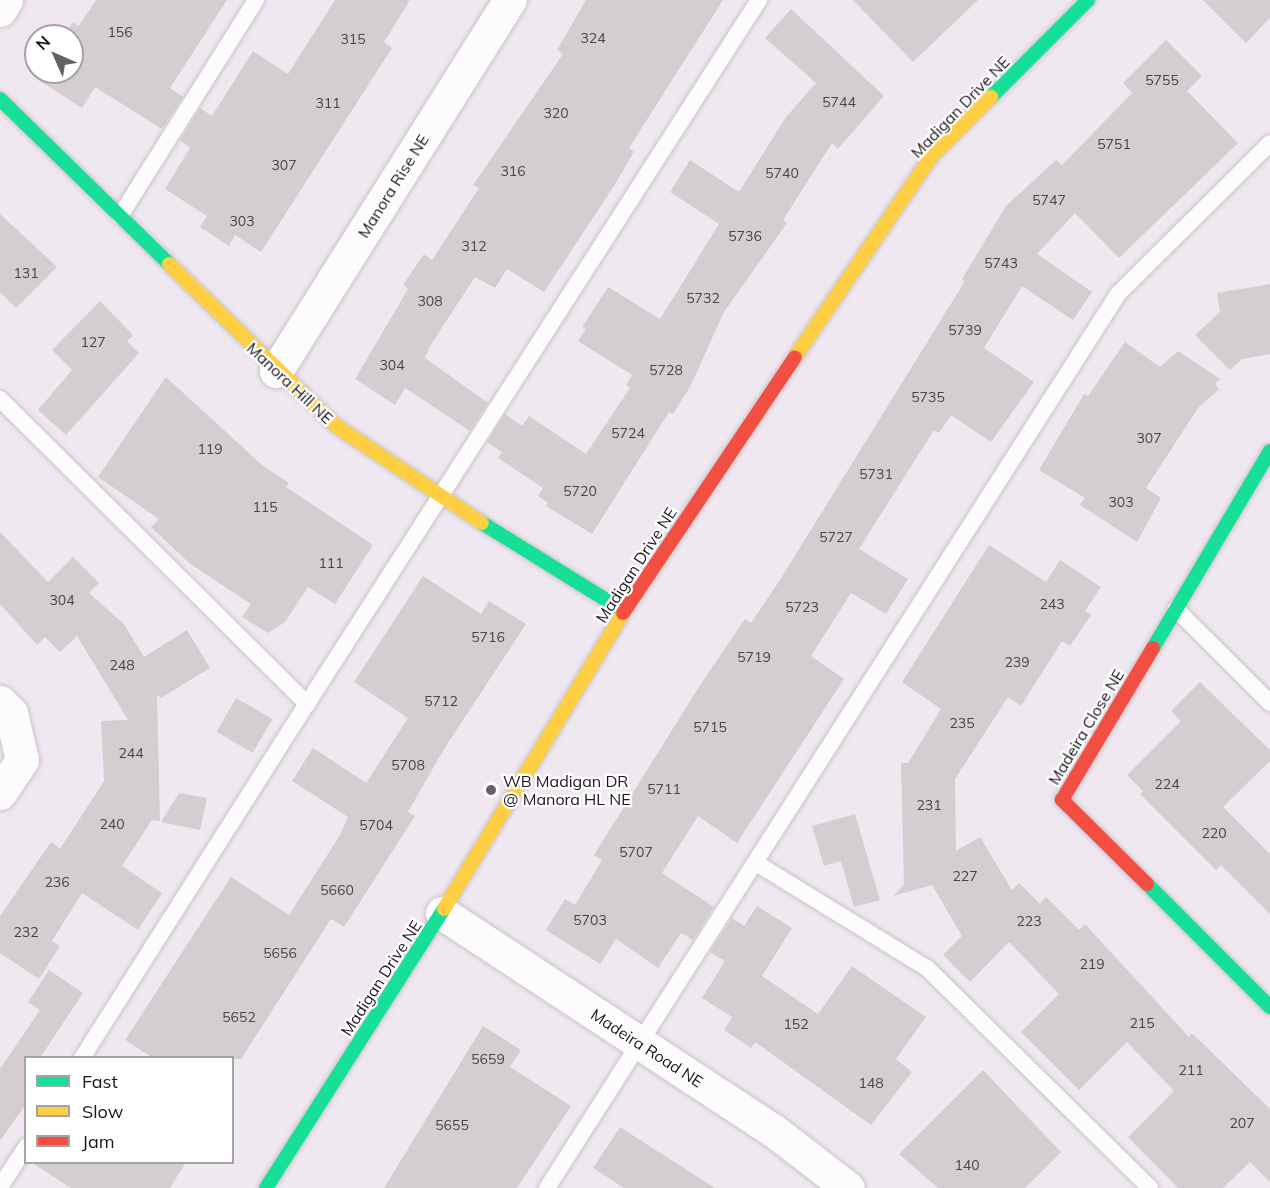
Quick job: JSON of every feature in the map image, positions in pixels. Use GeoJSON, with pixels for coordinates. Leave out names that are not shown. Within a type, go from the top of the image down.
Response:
{"type":"FeatureCollection","features":[{"type":"Feature","properties":{"kind":"street"},"geometry":{"type":"LineString","coordinates":[[0,10],[6,0]]}},
{"type":"Feature","properties":{"kind":"street","name":"Manora Rise NE"},"geometry":{"type":"LineString","coordinates":[[276,371],[510,0]]}},
{"type":"Feature","properties":{"kind":"street","name":"Madigan Drive NE"},"geometry":{"type":"LineString","coordinates":[[266,1188],[442,913],[624,611],[931,157],[1088,0]]}},
{"type":"Feature","properties":{"kind":"street","name":"Manora Hill NE"},"geometry":{"type":"LineString","coordinates":[[0,99],[276,371],[336,426],[441,498],[624,611]]}},
{"type":"Feature","properties":{"kind":"street","name":"Madeira Close NE"},"geometry":{"type":"LineString","coordinates":[[1270,451],[1062,800],[1270,1007]]}},
{"type":"Feature","properties":{"kind":"street"},"geometry":{"type":"LineString","coordinates":[[0,702],[11,713],[22,760],[0,794]]}},
{"type":"Feature","properties":{"kind":"street","name":"Madeira Road NE"},"geometry":{"type":"LineString","coordinates":[[442,913],[774,1131],[848,1188]]}},
{"type":"Feature","properties":{"kind":"lane"},"geometry":{"type":"LineString","coordinates":[[120,216],[256,0]]}},
{"type":"Feature","properties":{"kind":"lane"},"geometry":{"type":"LineString","coordinates":[[83,1056],[759,0]]}},
{"type":"Feature","properties":{"kind":"lane"},"geometry":{"type":"LineString","coordinates":[[547,1188],[642,1046],[1118,294],[1270,143]]}},
{"type":"Feature","properties":{"kind":"lane"},"geometry":{"type":"LineString","coordinates":[[0,399],[307,704]]}},
{"type":"Feature","properties":{"kind":"lane"},"geometry":{"type":"LineString","coordinates":[[1176,609],[1270,703]]}},
{"type":"Feature","properties":{"kind":"lane"},"geometry":{"type":"LineString","coordinates":[[756,863],[927,968],[1150,1188]]}},
{"type":"Feature","properties":{"kind":"lane"},"geometry":{"type":"LineString","coordinates":[[0,1187],[24,1150]]}},
{"type":"Feature","properties":{"kind":"building"},"geometry":{"type":"Polygon","coordinates":[[[96,0],[227,0],[170,88],[183,97],[162,129],[95,87],[82,108],[45,84],[84,84],[84,24],[80,24],[96,0]]]}},
{"type":"Feature","properties":{"kind":"building"},"geometry":{"type":"Polygon","coordinates":[[[335,0],[410,0],[384,42],[392,48],[261,252],[235,235],[229,246],[200,227],[207,216],[165,189],[190,148],[180,140],[200,108],[212,116],[253,51],[288,74],[335,0]]]}},
{"type":"Feature","properties":{"kind":"building"},"geometry":{"type":"Polygon","coordinates":[[[586,0],[723,0],[629,148],[634,152],[612,189],[544,292],[507,269],[495,288],[475,277],[430,346],[425,358],[488,403],[470,431],[405,388],[395,405],[355,379],[408,289],[403,285],[424,254],[432,260],[479,188],[473,185],[563,54],[557,50],[586,0]]]}},
{"type":"Feature","properties":{"kind":"building"},"geometry":{"type":"Polygon","coordinates":[[[853,0],[978,0],[913,62],[853,0]]]}},
{"type":"Feature","properties":{"kind":"building"},"geometry":{"type":"Polygon","coordinates":[[[1203,0],[1270,0],[1270,18],[1246,43],[1203,0]]]}},
{"type":"Feature","properties":{"kind":"building"},"geometry":{"type":"Polygon","coordinates":[[[791,9],[884,96],[838,149],[832,143],[783,220],[787,223],[724,312],[690,387],[673,414],[669,412],[592,534],[546,506],[548,503],[538,496],[543,488],[498,458],[502,452],[487,442],[505,414],[522,426],[529,416],[586,454],[630,388],[626,385],[632,375],[578,341],[586,329],[582,327],[608,287],[660,319],[719,224],[670,192],[690,160],[739,192],[786,117],[816,83],[765,38],[791,9]]]}},
{"type":"Feature","properties":{"kind":"building"},"geometry":{"type":"Polygon","coordinates":[[[1166,40],[1202,76],[1187,91],[1238,143],[1119,258],[1075,213],[1037,254],[1092,292],[1073,320],[1022,286],[984,348],[1034,382],[991,442],[951,415],[939,433],[934,430],[859,549],[908,579],[886,614],[851,593],[811,656],[844,679],[737,843],[698,816],[662,873],[714,907],[693,940],[681,933],[658,968],[616,939],[600,964],[546,930],[565,899],[575,905],[602,860],[594,855],[702,682],[745,619],[751,623],[778,583],[965,281],[962,279],[1006,206],[1056,160],[1062,165],[1132,93],[1123,83],[1166,40]]]}},
{"type":"Feature","properties":{"kind":"building"},"geometry":{"type":"Polygon","coordinates":[[[0,214],[57,267],[16,308],[0,292],[0,214]]]}},
{"type":"Feature","properties":{"kind":"building"},"geometry":{"type":"Polygon","coordinates":[[[1270,284],[1270,354],[1242,359],[1230,370],[1195,335],[1220,312],[1217,293],[1270,284]]]}},
{"type":"Feature","properties":{"kind":"building"},"geometry":{"type":"Polygon","coordinates":[[[100,301],[133,335],[127,341],[139,353],[66,435],[38,410],[72,370],[52,350],[100,301]]]}},
{"type":"Feature","properties":{"kind":"building"},"geometry":{"type":"Polygon","coordinates":[[[1125,342],[1160,367],[1178,351],[1220,379],[1215,384],[1219,389],[1198,408],[1146,488],[1161,498],[1137,542],[1080,505],[1085,498],[1039,470],[1084,394],[1088,396],[1125,342]]]}},
{"type":"Feature","properties":{"kind":"building"},"geometry":{"type":"Polygon","coordinates":[[[166,377],[262,465],[289,483],[286,487],[373,545],[335,604],[308,587],[285,622],[268,633],[242,617],[251,604],[189,563],[151,527],[159,519],[98,477],[166,377]]]}},
{"type":"Feature","properties":{"kind":"building"},"geometry":{"type":"Polygon","coordinates":[[[0,532],[48,582],[73,557],[99,583],[89,593],[124,624],[144,657],[187,630],[210,668],[161,698],[157,695],[160,821],[152,820],[122,866],[162,893],[138,930],[82,893],[52,941],[60,946],[39,979],[0,953],[0,916],[51,842],[60,849],[104,781],[101,721],[128,720],[77,636],[60,652],[45,637],[37,645],[0,604],[0,532]]]}},
{"type":"Feature","properties":{"kind":"building"},"geometry":{"type":"Polygon","coordinates":[[[989,545],[1046,582],[1060,560],[1101,587],[1085,611],[1091,615],[1070,646],[1062,641],[1021,706],[1008,697],[955,779],[956,851],[980,837],[1012,890],[1019,883],[1040,904],[1046,897],[1079,930],[1085,924],[1189,1037],[1192,1033],[1270,1109],[1270,1182],[1250,1162],[1223,1188],[1178,1188],[1128,1137],[1174,1091],[1127,1042],[1079,1090],[1021,1032],[1059,994],[1009,942],[970,982],[943,955],[962,936],[932,885],[893,896],[904,885],[901,763],[908,763],[941,709],[902,682],[989,545]]]}},
{"type":"Feature","properties":{"kind":"building"},"geometry":{"type":"Polygon","coordinates":[[[423,576],[481,614],[489,601],[526,624],[444,749],[408,812],[415,816],[344,927],[331,919],[241,1059],[234,1059],[234,1056],[150,1056],[125,1040],[231,877],[289,915],[340,835],[348,817],[292,781],[313,748],[366,783],[408,718],[354,682],[423,576]]]}},
{"type":"Feature","properties":{"kind":"building"},"geometry":{"type":"Polygon","coordinates":[[[1200,682],[1270,750],[1270,761],[1223,807],[1270,854],[1270,914],[1221,865],[1216,870],[1140,794],[1143,791],[1127,775],[1181,721],[1171,711],[1200,682]]]}},
{"type":"Feature","properties":{"kind":"building"},"geometry":{"type":"Polygon","coordinates":[[[236,698],[272,719],[253,753],[216,732],[236,698]]]}},
{"type":"Feature","properties":{"kind":"building"},"geometry":{"type":"Polygon","coordinates":[[[179,793],[207,798],[200,830],[161,822],[179,793]]]}},
{"type":"Feature","properties":{"kind":"building"},"geometry":{"type":"Polygon","coordinates":[[[855,814],[880,900],[854,907],[841,861],[824,866],[812,826],[855,814]]]}},
{"type":"Feature","properties":{"kind":"building"},"geometry":{"type":"Polygon","coordinates":[[[757,906],[792,928],[762,976],[818,1014],[852,966],[926,1017],[896,1059],[912,1072],[871,1125],[755,1042],[751,1048],[724,1030],[732,1017],[702,998],[725,961],[710,952],[732,918],[744,926],[757,906]]]}},
{"type":"Feature","properties":{"kind":"building"},"geometry":{"type":"Polygon","coordinates":[[[49,970],[83,993],[41,1056],[24,1056],[24,1107],[0,1141],[0,1069],[40,1010],[28,1002],[49,970]]]}},
{"type":"Feature","properties":{"kind":"building"},"geometry":{"type":"Polygon","coordinates":[[[483,1026],[521,1050],[510,1067],[571,1106],[517,1188],[384,1188],[483,1026]]]}},
{"type":"Feature","properties":{"kind":"building"},"geometry":{"type":"Polygon","coordinates":[[[983,1070],[1061,1152],[1025,1188],[938,1188],[899,1154],[983,1070]]]}},
{"type":"Feature","properties":{"kind":"building"},"geometry":{"type":"Polygon","coordinates":[[[620,1127],[715,1188],[624,1188],[593,1168],[620,1127]]]}},
{"type":"Feature","properties":{"kind":"building"},"geometry":{"type":"Polygon","coordinates":[[[34,1164],[185,1164],[170,1188],[71,1188],[34,1164]]]}},
{"type":"Feature","properties":{"kind":"traffic: fast"},"geometry":{"type":"LineString","coordinates":[[991,97],[1088,0]]}},
{"type":"Feature","properties":{"kind":"traffic: fast"},"geometry":{"type":"LineString","coordinates":[[0,99],[169,264]]}},
{"type":"Feature","properties":{"kind":"traffic: fast"},"geometry":{"type":"LineString","coordinates":[[1153,648],[1270,451]]}},
{"type":"Feature","properties":{"kind":"traffic: fast"},"geometry":{"type":"LineString","coordinates":[[482,523],[624,611]]}},
{"type":"Feature","properties":{"kind":"traffic: fast"},"geometry":{"type":"LineString","coordinates":[[1147,884],[1270,1007]]}},
{"type":"Feature","properties":{"kind":"traffic: fast"},"geometry":{"type":"LineString","coordinates":[[266,1188],[444,909]]}},
{"type":"Feature","properties":{"kind":"traffic: slow"},"geometry":{"type":"LineString","coordinates":[[795,357],[931,157],[991,97]]}},
{"type":"Feature","properties":{"kind":"traffic: slow"},"geometry":{"type":"LineString","coordinates":[[169,264],[336,426],[482,523]]}},
{"type":"Feature","properties":{"kind":"traffic: slow"},"geometry":{"type":"LineString","coordinates":[[444,909],[623,613]]}},
{"type":"Feature","properties":{"kind":"traffic: jam"},"geometry":{"type":"LineString","coordinates":[[623,613],[795,357]]}},
{"type":"Feature","properties":{"kind":"traffic: jam"},"geometry":{"type":"LineString","coordinates":[[1147,884],[1062,800],[1153,648]]}},
{"type":"Feature","properties":{"kind":"place","name":"WB Madigan DR @ Manora HL NE"},"geometry":{"type":"Point","coordinates":[491,790]}}]}
